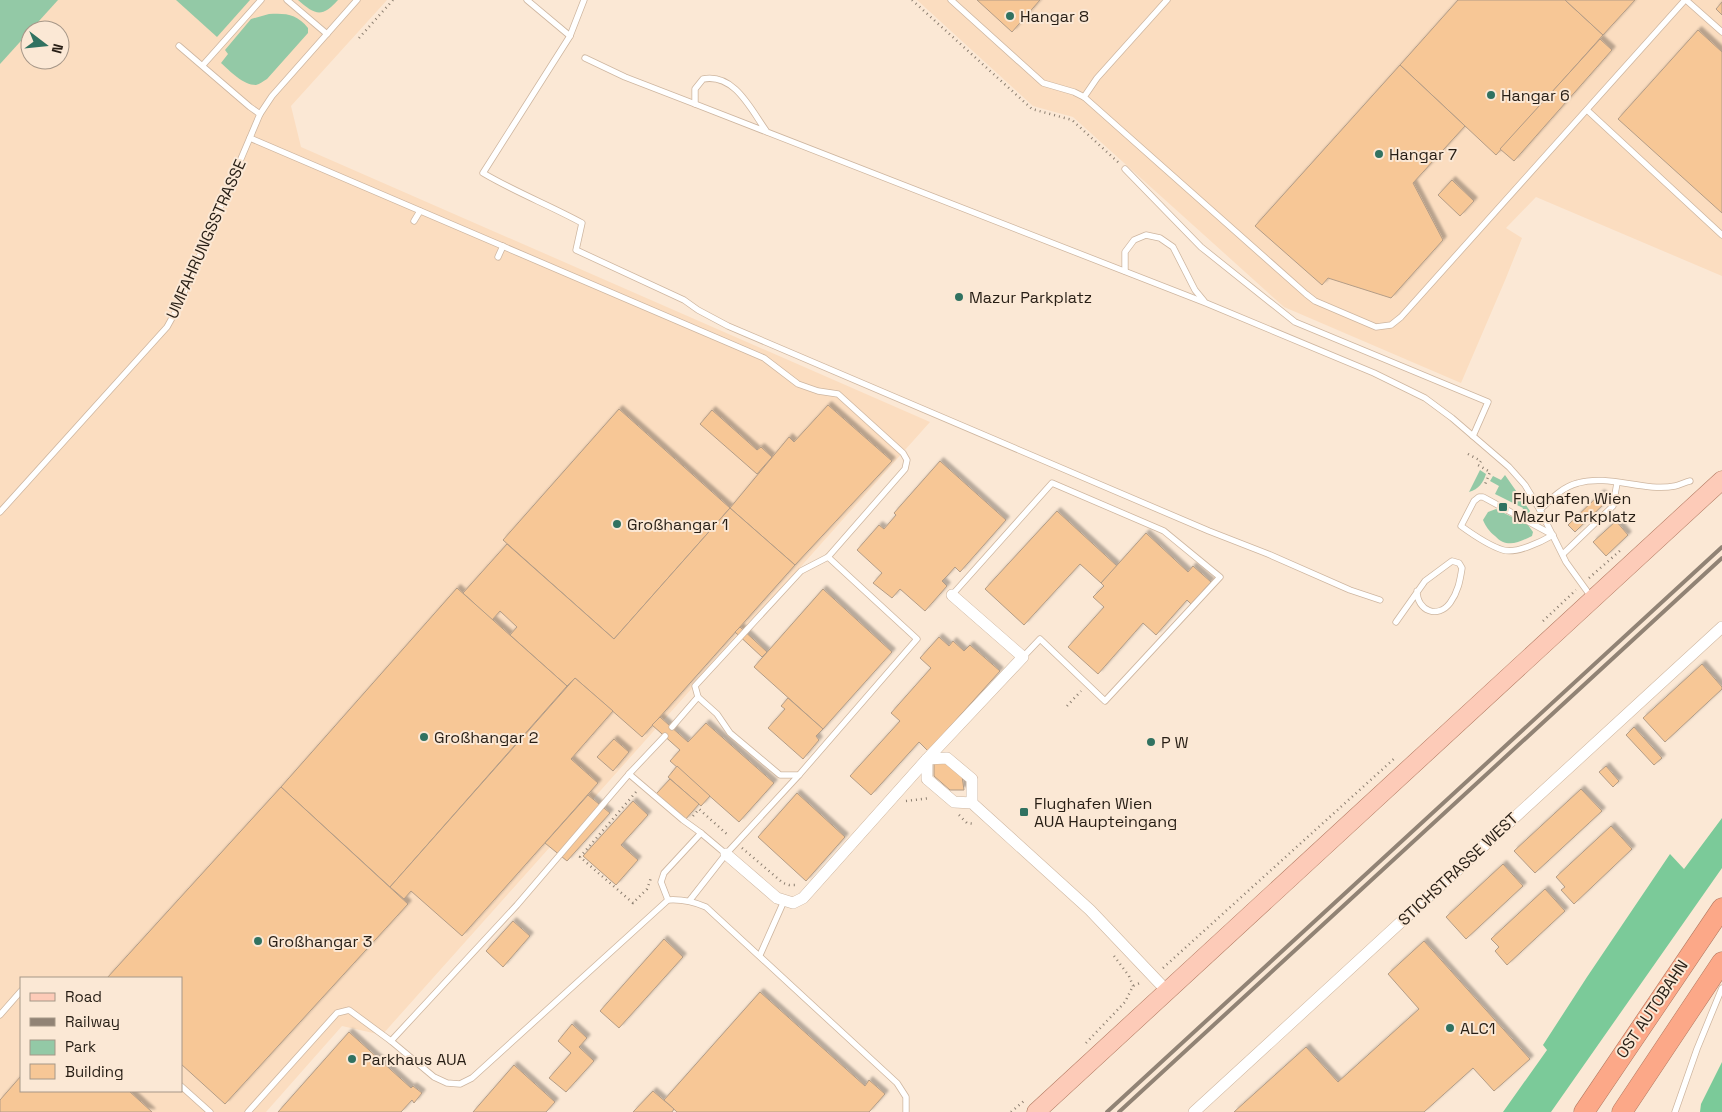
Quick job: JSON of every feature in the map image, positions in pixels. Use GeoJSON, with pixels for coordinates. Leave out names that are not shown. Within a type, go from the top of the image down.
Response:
{"type":"FeatureCollection","features":[{"type":"Feature","properties":{"kind":"highway","name":"OST AUTOBAHN"},"geometry":{"type":"LineString","coordinates":[[1584,1112],[1722,908]]}},
{"type":"Feature","properties":{"kind":"highway","name":"OST AUTOBAHN"},"geometry":{"type":"LineString","coordinates":[[1622,1112],[1722,962]]}},
{"type":"Feature","properties":{"kind":"main road"},"geometry":{"type":"LineString","coordinates":[[1036,1112],[1587,591],[1722,480]]}},
{"type":"Feature","properties":{"kind":"street"},"geometry":{"type":"LineString","coordinates":[[726,854],[777,898],[793,903],[803,898],[926,759],[1023,657],[952,595]]}},
{"type":"Feature","properties":{"kind":"street","name":"STICHSTRASSE WEST"},"geometry":{"type":"LineString","coordinates":[[1194,1112],[1722,627]]}},
{"type":"Feature","properties":{"kind":"street"},"geometry":{"type":"LineString","coordinates":[[926,759],[947,758],[972,779],[972,803]]}},
{"type":"Feature","properties":{"kind":"street"},"geometry":{"type":"LineString","coordinates":[[926,759],[927,779],[954,802],[972,803],[1090,910],[1166,990]]}},
{"type":"Feature","properties":{"kind":"lane"},"geometry":{"type":"LineString","coordinates":[[203,65],[260,0]]}},
{"type":"Feature","properties":{"kind":"lane"},"geometry":{"type":"LineString","coordinates":[[286,0],[327,34]]}},
{"type":"Feature","properties":{"kind":"lane","name":"UMFAHRUNGSSTRASSE"},"geometry":{"type":"LineString","coordinates":[[0,512],[167,327],[177,309],[260,114],[272,96],[358,0]]}},
{"type":"Feature","properties":{"kind":"lane"},"geometry":{"type":"LineString","coordinates":[[527,0],[570,36]]}},
{"type":"Feature","properties":{"kind":"lane"},"geometry":{"type":"LineString","coordinates":[[584,0],[570,36],[482,173],[582,223],[576,250],[684,300],[698,310],[737,330],[1209,531],[1268,554],[1350,590],[1380,600]]}},
{"type":"Feature","properties":{"kind":"lane"},"geometry":{"type":"LineString","coordinates":[[951,0],[1044,83],[1084,97],[1315,301],[1376,327],[1391,325],[1401,318],[1686,0],[1722,32]]}},
{"type":"Feature","properties":{"kind":"lane"},"geometry":{"type":"LineString","coordinates":[[1084,97],[1097,78],[1167,0]]}},
{"type":"Feature","properties":{"kind":"lane"},"geometry":{"type":"LineString","coordinates":[[179,46],[260,114]]}},
{"type":"Feature","properties":{"kind":"lane"},"geometry":{"type":"LineString","coordinates":[[585,58],[625,77],[1206,302],[1392,381],[1425,398],[1509,467],[1525,485],[1563,554],[1587,591]]}},
{"type":"Feature","properties":{"kind":"lane"},"geometry":{"type":"LineString","coordinates":[[695,104],[695,89],[703,79],[712,77],[721,79],[729,83],[740,94],[767,132]]}},
{"type":"Feature","properties":{"kind":"lane"},"geometry":{"type":"LineString","coordinates":[[1587,110],[1722,235]]}},
{"type":"Feature","properties":{"kind":"lane"},"geometry":{"type":"LineString","coordinates":[[250,138],[764,358],[798,384],[818,391],[838,394],[903,453],[906,460],[905,469],[828,557],[801,571],[695,686],[698,697],[717,714],[730,733],[780,775],[799,775]]}},
{"type":"Feature","properties":{"kind":"lane"},"geometry":{"type":"LineString","coordinates":[[1125,169],[1201,247],[1295,322],[1488,402],[1473,436]]}},
{"type":"Feature","properties":{"kind":"lane"},"geometry":{"type":"LineString","coordinates":[[414,222],[420,210]]}},
{"type":"Feature","properties":{"kind":"lane"},"geometry":{"type":"LineString","coordinates":[[1125,271],[1126,252],[1134,240],[1146,235],[1160,238],[1173,247],[1196,290],[1206,302]]}},
{"type":"Feature","properties":{"kind":"lane"},"geometry":{"type":"LineString","coordinates":[[498,257],[503,246]]}},
{"type":"Feature","properties":{"kind":"lane"},"geometry":{"type":"LineString","coordinates":[[1540,510],[1558,492],[1577,483],[1598,481],[1653,487],[1676,486],[1690,480]]}},
{"type":"Feature","properties":{"kind":"lane"},"geometry":{"type":"LineString","coordinates":[[952,595],[1052,483],[1164,531],[1220,577],[1106,701],[1040,639],[1023,657]]}},
{"type":"Feature","properties":{"kind":"lane"},"geometry":{"type":"LineString","coordinates":[[1563,554],[1613,506],[1617,483]]}},
{"type":"Feature","properties":{"kind":"lane"},"geometry":{"type":"LineString","coordinates":[[1479,497],[1483,497],[1552,535],[1527,547],[1504,551],[1471,534],[1461,526],[1474,501],[1479,497]]}},
{"type":"Feature","properties":{"kind":"lane"},"geometry":{"type":"LineString","coordinates":[[690,900],[726,854],[799,775],[917,640],[828,557]]}},
{"type":"Feature","properties":{"kind":"lane"},"geometry":{"type":"LineString","coordinates":[[1396,622],[1417,591],[1425,581],[1452,561],[1459,563],[1462,568],[1459,587],[1449,604],[1437,612],[1432,612],[1420,604],[1417,591]]}},
{"type":"Feature","properties":{"kind":"lane"},"geometry":{"type":"LineString","coordinates":[[672,728],[698,697]]}},
{"type":"Feature","properties":{"kind":"lane"},"geometry":{"type":"LineString","coordinates":[[391,1040],[517,905],[629,774],[665,736]]}},
{"type":"Feature","properties":{"kind":"lane"},"geometry":{"type":"LineString","coordinates":[[629,774],[682,820],[726,854]]}},
{"type":"Feature","properties":{"kind":"lane"},"geometry":{"type":"LineString","coordinates":[[668,900],[661,882],[664,873],[701,833]]}},
{"type":"Feature","properties":{"kind":"lane"},"geometry":{"type":"LineString","coordinates":[[248,1112],[337,1013],[350,1010],[391,1040],[434,1077],[447,1083],[460,1084],[472,1078],[668,900],[679,899],[690,900],[706,907],[897,1083],[906,1098],[906,1112]]}},
{"type":"Feature","properties":{"kind":"lane"},"geometry":{"type":"LineString","coordinates":[[760,955],[784,901]]}},
{"type":"Feature","properties":{"kind":"lane"},"geometry":{"type":"LineString","coordinates":[[1675,1112],[1697,1049],[1722,988]]}},
{"type":"Feature","properties":{"kind":"lane"},"geometry":{"type":"LineString","coordinates":[[0,1014],[20,992]]}},
{"type":"Feature","properties":{"kind":"lane"},"geometry":{"type":"LineString","coordinates":[[182,1087],[210,1112]]}},
{"type":"Feature","properties":{"kind":"path"},"geometry":{"type":"LineString","coordinates":[[359,38],[393,0]]}},
{"type":"Feature","properties":{"kind":"path"},"geometry":{"type":"LineString","coordinates":[[912,0],[1032,109],[1072,120],[1125,169]]}},
{"type":"Feature","properties":{"kind":"path"},"geometry":{"type":"LineString","coordinates":[[1468,454],[1481,461],[1478,465],[1490,472],[1483,488]]}},
{"type":"Feature","properties":{"kind":"path"},"geometry":{"type":"LineString","coordinates":[[1540,625],[1587,591],[1626,545]]}},
{"type":"Feature","properties":{"kind":"path"},"geometry":{"type":"LineString","coordinates":[[1067,706],[1088,684]]}},
{"type":"Feature","properties":{"kind":"path"},"geometry":{"type":"LineString","coordinates":[[1084,1045],[1110,1020],[1125,1002],[1133,986],[1153,976],[1402,752]]}},
{"type":"Feature","properties":{"kind":"path"},"geometry":{"type":"LineString","coordinates":[[641,785],[580,856],[633,903],[647,889],[653,874]]}},
{"type":"Feature","properties":{"kind":"path"},"geometry":{"type":"LineString","coordinates":[[1011,1112],[1031,1094]]}},
{"type":"Feature","properties":{"kind":"shaded area"},"geometry":{"type":"Polygon","coordinates":[[[0,0],[387,0],[291,106],[301,147],[930,422],[382,1035],[342,1026],[266,1112],[0,1112],[0,0]]]}},
{"type":"Feature","properties":{"kind":"shaded area"},"geometry":{"type":"Polygon","coordinates":[[[917,0],[1722,0],[1722,276],[1536,197],[1506,228],[1522,238],[1461,383],[1284,307],[1073,117],[1033,106],[917,0]]]}},
{"type":"Feature","properties":{"kind":"green space"},"geometry":{"type":"Polygon","coordinates":[[[0,0],[58,0],[40,20],[20,20],[20,42],[0,64],[0,0]]]}},
{"type":"Feature","properties":{"kind":"green space"},"geometry":{"type":"Polygon","coordinates":[[[176,0],[250,0],[217,37],[176,0]]]}},
{"type":"Feature","properties":{"kind":"green space"},"geometry":{"type":"Polygon","coordinates":[[[298,0],[338,0],[327,10],[318,12],[309,9],[298,0]]]}},
{"type":"Feature","properties":{"kind":"green space"},"geometry":{"type":"Polygon","coordinates":[[[269,14],[291,15],[304,23],[308,28],[308,33],[267,79],[257,85],[246,83],[221,63],[228,54],[225,50],[251,19],[269,14]]]}},
{"type":"Feature","properties":{"kind":"green space"},"geometry":{"type":"Polygon","coordinates":[[[1480,470],[1486,474],[1483,480],[1478,487],[1469,492],[1480,470]]]}},
{"type":"Feature","properties":{"kind":"green space"},"geometry":{"type":"Polygon","coordinates":[[[1505,475],[1530,511],[1528,515],[1521,512],[1523,508],[1495,494],[1499,486],[1490,481],[1493,476],[1501,480],[1505,475]]]}},
{"type":"Feature","properties":{"kind":"green space"},"geometry":{"type":"Polygon","coordinates":[[[1496,509],[1528,525],[1533,532],[1532,536],[1513,543],[1500,540],[1489,531],[1483,520],[1488,512],[1496,509]]]}},
{"type":"Feature","properties":{"kind":"green space"},"geometry":{"type":"Polygon","coordinates":[[[1722,818],[1722,868],[1551,1112],[1503,1112],[1547,1050],[1543,1045],[1670,854],[1684,869],[1722,818]]]}},
{"type":"Feature","properties":{"kind":"green space"},"geometry":{"type":"Polygon","coordinates":[[[1722,1062],[1722,1112],[1700,1112],[1701,1104],[1722,1062]]]}},
{"type":"Feature","properties":{"kind":"building","name":"Hangar 8"},"geometry":{"type":"Polygon","coordinates":[[[977,0],[1040,0],[1012,32],[977,0]]]}},
{"type":"Feature","properties":{"kind":"building","name":"Hangar 6"},"geometry":{"type":"Polygon","coordinates":[[[1458,0],[1565,0],[1603,35],[1496,155],[1400,65],[1458,0]]]}},
{"type":"Feature","properties":{"kind":"building"},"geometry":{"type":"Polygon","coordinates":[[[1565,0],[1635,0],[1603,35],[1565,0]]]}},
{"type":"Feature","properties":{"kind":"building"},"geometry":{"type":"Polygon","coordinates":[[[1722,2],[1722,15],[1716,9],[1722,2]]]}},
{"type":"Feature","properties":{"kind":"building"},"geometry":{"type":"Polygon","coordinates":[[[1698,30],[1722,52],[1722,213],[1618,119],[1698,30]]]}},
{"type":"Feature","properties":{"kind":"building"},"geometry":{"type":"Polygon","coordinates":[[[1600,39],[1612,50],[1514,161],[1500,149],[1600,39]]]}},
{"type":"Feature","properties":{"kind":"building","name":"Hangar 7"},"geometry":{"type":"Polygon","coordinates":[[[1400,65],[1465,126],[1413,183],[1443,240],[1391,298],[1328,278],[1322,285],[1255,226],[1400,65]]]}},
{"type":"Feature","properties":{"kind":"building"},"geometry":{"type":"Polygon","coordinates":[[[1452,180],[1474,201],[1460,216],[1438,195],[1452,180]]]}},
{"type":"Feature","properties":{"kind":"building"},"geometry":{"type":"Polygon","coordinates":[[[828,405],[892,461],[795,565],[730,508],[789,437],[794,442],[828,405]]]}},
{"type":"Feature","properties":{"kind":"building","name":"Großhangar 1"},"geometry":{"type":"Polygon","coordinates":[[[619,409],[730,508],[614,639],[503,540],[619,409]]]}},
{"type":"Feature","properties":{"kind":"building"},"geometry":{"type":"Polygon","coordinates":[[[712,410],[757,450],[761,447],[772,457],[757,474],[700,424],[712,410]]]}},
{"type":"Feature","properties":{"kind":"building"},"geometry":{"type":"Polygon","coordinates":[[[940,461],[1006,520],[960,572],[955,567],[942,581],[947,586],[925,611],[900,589],[892,598],[873,583],[882,573],[857,550],[879,525],[884,529],[896,515],[894,513],[940,461]]]}},
{"type":"Feature","properties":{"kind":"building"},"geometry":{"type":"Polygon","coordinates":[[[1601,493],[1608,500],[1575,532],[1568,525],[1601,493]]]}},
{"type":"Feature","properties":{"kind":"building"},"geometry":{"type":"Polygon","coordinates":[[[730,508],[795,565],[642,737],[575,678],[567,686],[510,635],[517,627],[500,611],[492,620],[463,593],[507,544],[614,639],[730,508]]]}},
{"type":"Feature","properties":{"kind":"building"},"geometry":{"type":"Polygon","coordinates":[[[1057,511],[1117,566],[1101,583],[1080,564],[1024,625],[985,589],[1057,511]]]}},
{"type":"Feature","properties":{"kind":"building"},"geometry":{"type":"Polygon","coordinates":[[[1616,521],[1628,535],[1606,556],[1593,542],[1616,521]]]}},
{"type":"Feature","properties":{"kind":"building"},"geometry":{"type":"Polygon","coordinates":[[[1146,533],[1188,572],[1193,566],[1211,582],[1191,604],[1187,600],[1156,635],[1143,623],[1098,674],[1068,647],[1104,607],[1093,597],[1104,586],[1101,583],[1146,533]]]}},
{"type":"Feature","properties":{"kind":"building","name":"Großhangar 2"},"geometry":{"type":"Polygon","coordinates":[[[457,588],[567,686],[390,887],[281,787],[457,588]]]}},
{"type":"Feature","properties":{"kind":"building"},"geometry":{"type":"Polygon","coordinates":[[[823,589],[892,652],[823,729],[754,667],[823,589]]]}},
{"type":"Feature","properties":{"kind":"building"},"geometry":{"type":"Polygon","coordinates":[[[740,627],[767,652],[762,657],[735,632],[740,627]]]}},
{"type":"Feature","properties":{"kind":"building"},"geometry":{"type":"Polygon","coordinates":[[[939,637],[949,646],[953,641],[964,651],[970,645],[1000,671],[928,751],[919,742],[871,795],[850,776],[900,721],[891,713],[931,668],[920,658],[939,637]]]}},
{"type":"Feature","properties":{"kind":"building"},"geometry":{"type":"Polygon","coordinates":[[[1702,664],[1722,689],[1665,742],[1643,718],[1702,664]]]}},
{"type":"Feature","properties":{"kind":"building"},"geometry":{"type":"Polygon","coordinates":[[[575,678],[613,711],[571,759],[598,783],[462,936],[411,891],[404,899],[390,887],[575,678]]]}},
{"type":"Feature","properties":{"kind":"building"},"geometry":{"type":"Polygon","coordinates":[[[788,698],[823,729],[816,736],[819,740],[803,759],[768,728],[785,709],[781,706],[788,698]]]}},
{"type":"Feature","properties":{"kind":"building"},"geometry":{"type":"Polygon","coordinates":[[[660,717],[688,742],[706,723],[774,783],[739,822],[670,761],[680,750],[652,725],[660,717]]]}},
{"type":"Feature","properties":{"kind":"building"},"geometry":{"type":"Polygon","coordinates":[[[1634,727],[1662,758],[1654,765],[1626,735],[1634,727]]]}},
{"type":"Feature","properties":{"kind":"building"},"geometry":{"type":"Polygon","coordinates":[[[614,739],[629,752],[613,771],[597,757],[614,739]]]}},
{"type":"Feature","properties":{"kind":"building"},"geometry":{"type":"Polygon","coordinates":[[[946,762],[962,776],[964,790],[950,790],[934,776],[934,763],[946,762]]]}},
{"type":"Feature","properties":{"kind":"building"},"geometry":{"type":"Polygon","coordinates":[[[677,766],[710,796],[701,806],[668,777],[677,766]]]}},
{"type":"Feature","properties":{"kind":"building"},"geometry":{"type":"Polygon","coordinates":[[[1606,766],[1619,781],[1613,787],[1599,772],[1606,766]]]}},
{"type":"Feature","properties":{"kind":"building"},"geometry":{"type":"Polygon","coordinates":[[[670,779],[699,804],[685,820],[656,794],[670,779]]]}},
{"type":"Feature","properties":{"kind":"building","name":"Großhangar 3"},"geometry":{"type":"Polygon","coordinates":[[[281,787],[408,904],[225,1104],[182,1065],[182,977],[108,977],[281,787]]]}},
{"type":"Feature","properties":{"kind":"building"},"geometry":{"type":"Polygon","coordinates":[[[1581,789],[1602,811],[1535,873],[1514,851],[1581,789]]]}},
{"type":"Feature","properties":{"kind":"building"},"geometry":{"type":"Polygon","coordinates":[[[797,793],[845,837],[806,881],[758,837],[797,793]]]}},
{"type":"Feature","properties":{"kind":"building"},"geometry":{"type":"Polygon","coordinates":[[[588,795],[610,813],[567,861],[545,843],[588,795]]]}},
{"type":"Feature","properties":{"kind":"building"},"geometry":{"type":"Polygon","coordinates":[[[633,801],[648,815],[621,845],[638,860],[616,885],[583,856],[633,801]]]}},
{"type":"Feature","properties":{"kind":"building"},"geometry":{"type":"Polygon","coordinates":[[[1611,826],[1632,849],[1574,904],[1561,890],[1565,887],[1556,877],[1611,826]]]}},
{"type":"Feature","properties":{"kind":"building"},"geometry":{"type":"Polygon","coordinates":[[[1503,864],[1523,886],[1466,939],[1446,917],[1503,864]]]}},
{"type":"Feature","properties":{"kind":"building"},"geometry":{"type":"Polygon","coordinates":[[[1545,889],[1565,911],[1507,965],[1495,951],[1499,947],[1491,939],[1545,889]]]}},
{"type":"Feature","properties":{"kind":"building"},"geometry":{"type":"Polygon","coordinates":[[[513,921],[530,936],[503,967],[486,951],[513,921]]]}},
{"type":"Feature","properties":{"kind":"building"},"geometry":{"type":"Polygon","coordinates":[[[664,939],[683,957],[619,1028],[600,1011],[664,939]]]}},
{"type":"Feature","properties":{"kind":"building","name":"ALC1"},"geometry":{"type":"Polygon","coordinates":[[[1424,941],[1530,1059],[1494,1091],[1473,1068],[1424,1112],[1234,1112],[1306,1047],[1338,1082],[1419,1009],[1388,974],[1424,941]]]}},
{"type":"Feature","properties":{"kind":"building"},"geometry":{"type":"Polygon","coordinates":[[[760,992],[865,1086],[869,1080],[885,1094],[869,1112],[677,1112],[664,1100],[760,992]]]}},
{"type":"Feature","properties":{"kind":"building"},"geometry":{"type":"Polygon","coordinates":[[[572,1024],[587,1038],[579,1047],[594,1061],[566,1092],[549,1078],[571,1053],[558,1041],[572,1024]]]}},
{"type":"Feature","properties":{"kind":"building","name":"Parkhaus AUA"},"geometry":{"type":"Polygon","coordinates":[[[349,1032],[411,1088],[413,1086],[422,1093],[414,1103],[412,1100],[401,1112],[278,1112],[349,1032]]]}},
{"type":"Feature","properties":{"kind":"building"},"geometry":{"type":"Polygon","coordinates":[[[514,1065],[555,1102],[546,1112],[473,1112],[514,1065]]]}},
{"type":"Feature","properties":{"kind":"building"},"geometry":{"type":"Polygon","coordinates":[[[20,1077],[20,1092],[130,1092],[152,1112],[0,1112],[0,1100],[20,1077]]]}},
{"type":"Feature","properties":{"kind":"building"},"geometry":{"type":"Polygon","coordinates":[[[653,1091],[674,1109],[672,1112],[633,1112],[653,1091]]]}},
{"type":"Feature","properties":{"kind":"railway"},"geometry":{"type":"LineString","coordinates":[[1107,1112],[1722,547]]}},
{"type":"Feature","properties":{"kind":"railway"},"geometry":{"type":"LineString","coordinates":[[1119,1112],[1722,558]]}},
{"type":"Feature","properties":{"kind":"place","name":"Hangar 8"},"geometry":{"type":"Point","coordinates":[1010,16]}},
{"type":"Feature","properties":{"kind":"place","name":"Hangar 6"},"geometry":{"type":"Point","coordinates":[1491,95]}},
{"type":"Feature","properties":{"kind":"place","name":"Hangar 7"},"geometry":{"type":"Point","coordinates":[1379,154]}},
{"type":"Feature","properties":{"kind":"place","name":"Mazur Parkplatz"},"geometry":{"type":"Point","coordinates":[959,297]}},
{"type":"Feature","properties":{"kind":"place","name":"Flughafen Wien Mazur Parkplatz"},"geometry":{"type":"Point","coordinates":[1503,507]}},
{"type":"Feature","properties":{"kind":"place","name":"Großhangar 1"},"geometry":{"type":"Point","coordinates":[617,524]}},
{"type":"Feature","properties":{"kind":"place","name":"Großhangar 2"},"geometry":{"type":"Point","coordinates":[424,737]}},
{"type":"Feature","properties":{"kind":"place","name":"P W"},"geometry":{"type":"Point","coordinates":[1151,742]}},
{"type":"Feature","properties":{"kind":"place","name":"Flughafen Wien AUA Haupteingang"},"geometry":{"type":"Point","coordinates":[1024,812]}},
{"type":"Feature","properties":{"kind":"place","name":"Großhangar 3"},"geometry":{"type":"Point","coordinates":[258,941]}},
{"type":"Feature","properties":{"kind":"place","name":"ALC1"},"geometry":{"type":"Point","coordinates":[1450,1028]}},
{"type":"Feature","properties":{"kind":"place","name":"Parkhaus AUA"},"geometry":{"type":"Point","coordinates":[352,1059]}}]}
